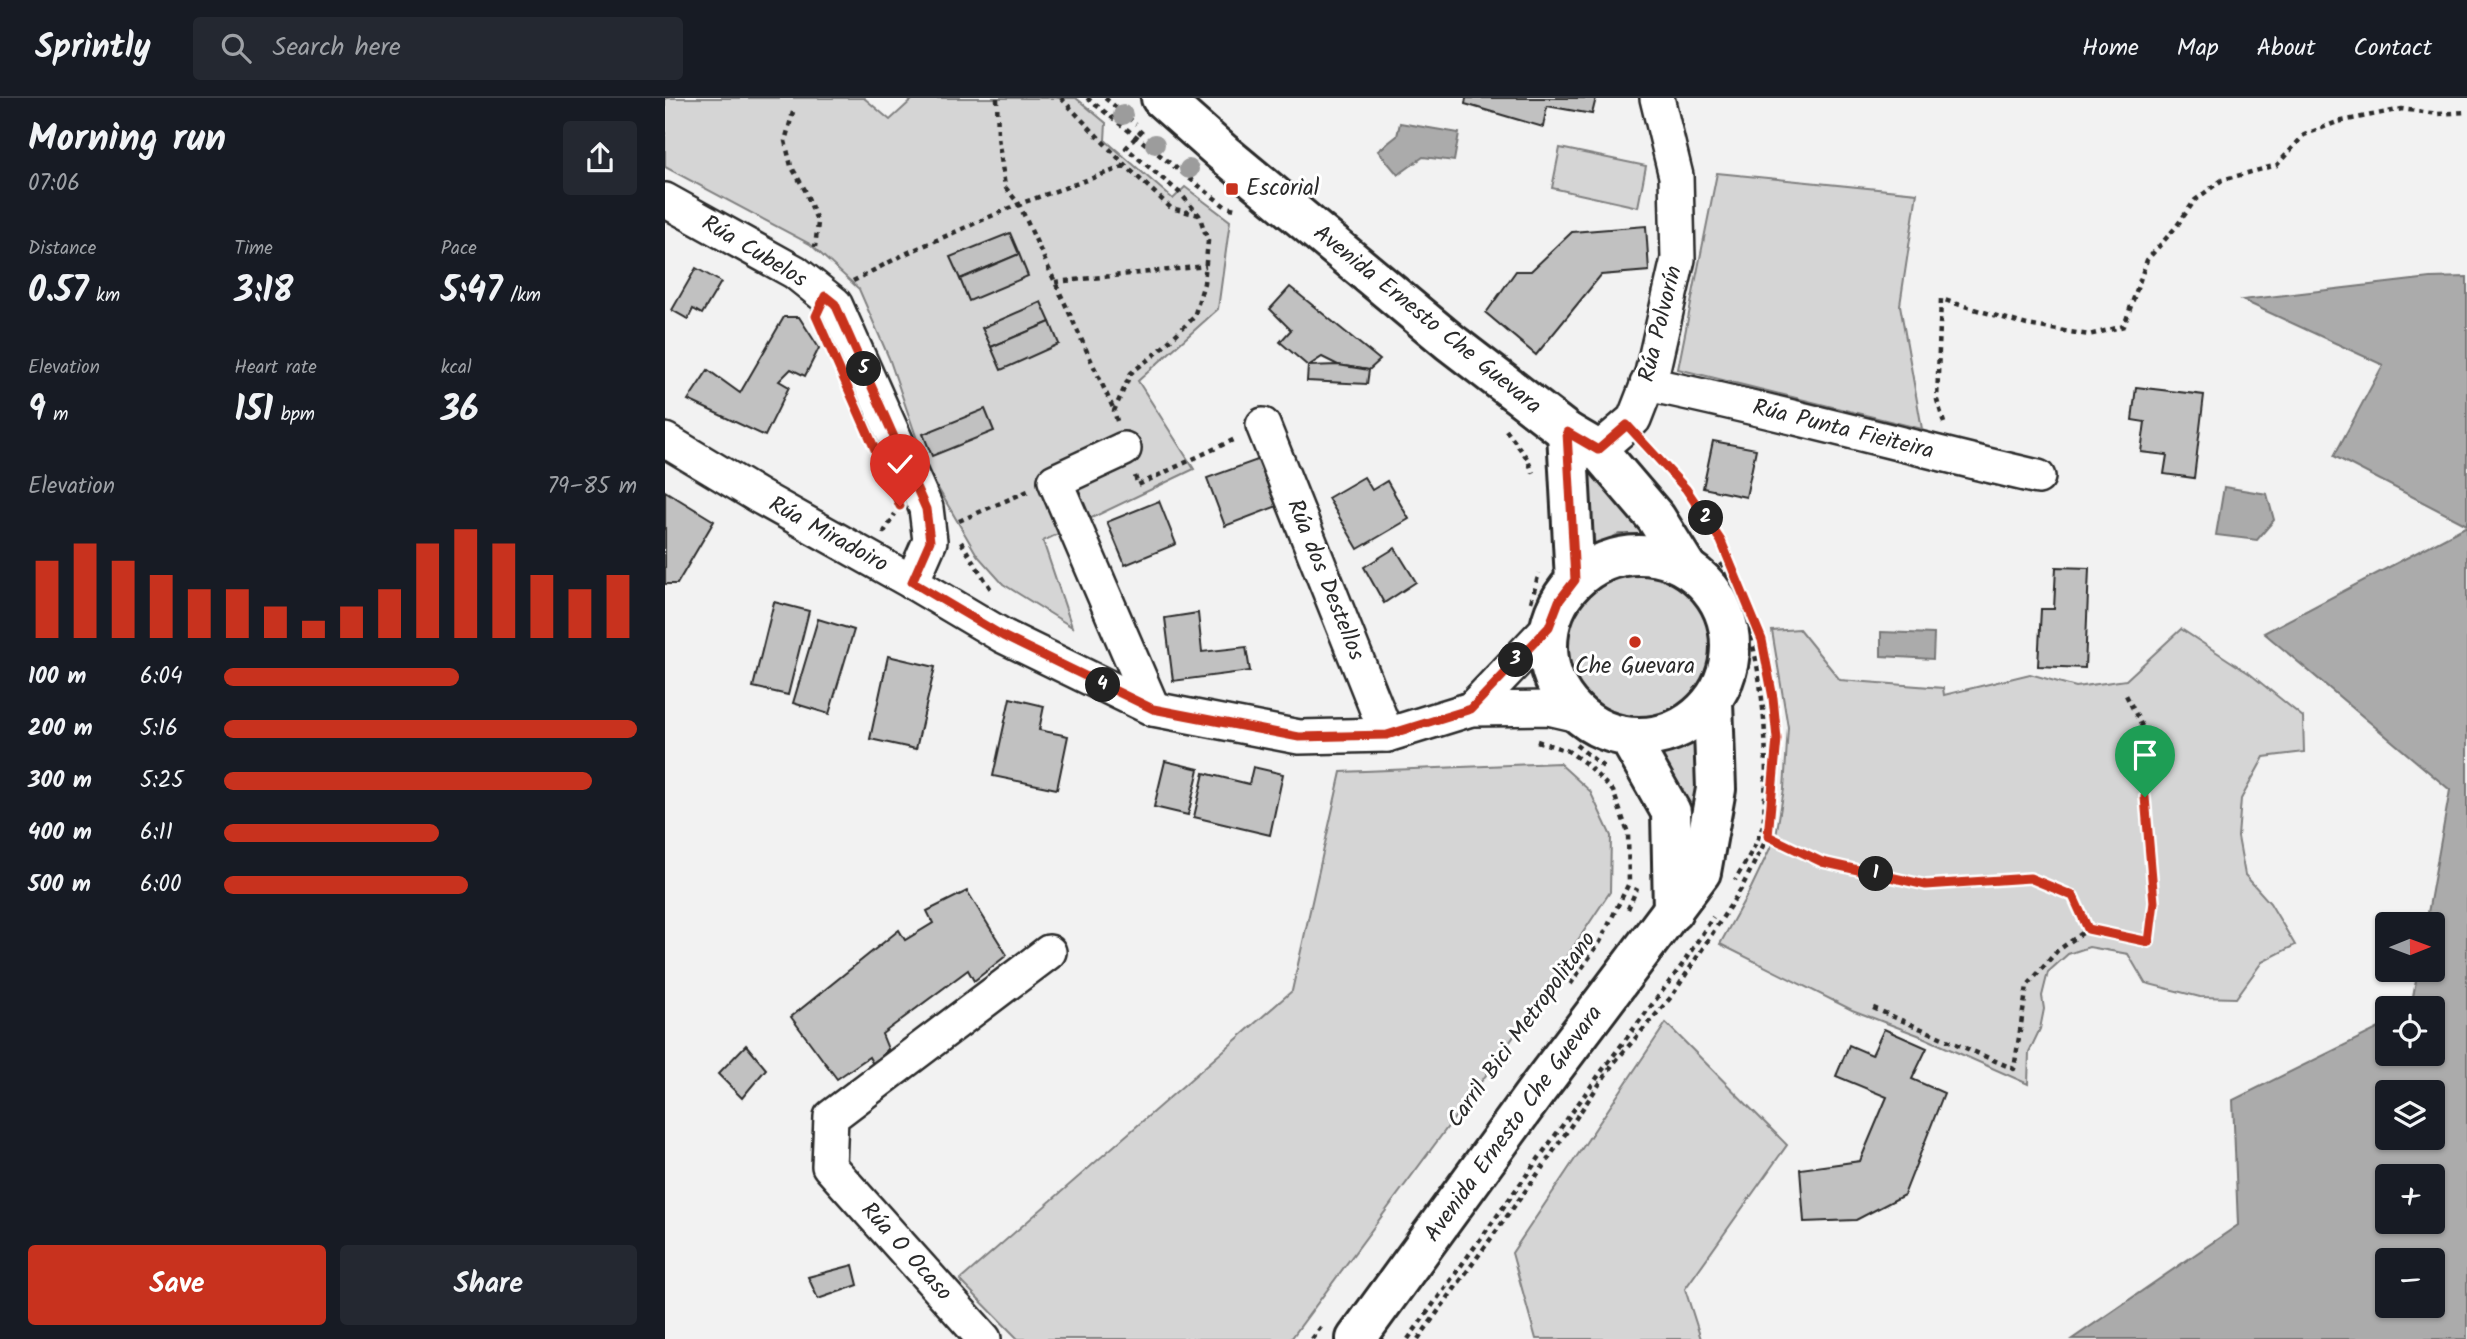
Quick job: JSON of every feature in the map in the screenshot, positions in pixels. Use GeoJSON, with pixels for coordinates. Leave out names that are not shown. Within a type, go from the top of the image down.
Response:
{"type":"FeatureCollection","features":[{"type":"Feature","properties":{"kind":"main road","name":"Avenida Ernesto Che Guevara"},"geometry":{"type":"LineString","coordinates":[[1161,98],[1450,342],[1582,441],[1655,518],[1687,568]]}},
{"type":"Feature","properties":{"kind":"main road"},"geometry":{"type":"LineString","coordinates":[[1575,580],[1582,441]]}},
{"type":"Feature","properties":{"kind":"main road"},"geometry":{"type":"LineString","coordinates":[[1629,555],[1659,556],[1687,568],[1710,587],[1725,614],[1731,644],[1727,674],[1713,701],[1690,723],[1661,736],[1629,738],[1602,731],[1576,729],[1552,675],[1547,652],[1549,627],[1559,601],[1575,580],[1600,563],[1629,555]]}},
{"type":"Feature","properties":{"kind":"main road","name":"Avenida Ernesto Che Guevara"},"geometry":{"type":"LineString","coordinates":[[1342,1329],[1537,1090],[1702,872],[1716,789],[1713,701]]}},
{"type":"Feature","properties":{"kind":"main road"},"geometry":{"type":"LineString","coordinates":[[1629,738],[1671,812],[1673,911]]}},
{"type":"Feature","properties":{"kind":"street","name":"Rúa Polvorín"},"geometry":{"type":"LineString","coordinates":[[1582,441],[1627,425],[1634,419],[1647,384],[1678,259],[1676,176],[1657,98]]}},
{"type":"Feature","properties":{"kind":"street","name":"Rúa Cubelos"},"geometry":{"type":"LineString","coordinates":[[665,200],[813,286],[835,304],[926,509],[930,541],[912,582]]}},
{"type":"Feature","properties":{"kind":"street","name":"Rúa Punta Fieiteira"},"geometry":{"type":"LineString","coordinates":[[1647,384],[1784,414],[2038,477]]}},
{"type":"Feature","properties":{"kind":"street","name":"Rúa dos Destellos"},"geometry":{"type":"LineString","coordinates":[[1263,425],[1387,735]]}},
{"type":"Feature","properties":{"kind":"street","name":"Rúa Miradoiro"},"geometry":{"type":"LineString","coordinates":[[665,440],[1003,636],[1153,709],[1299,737],[1387,735],[1471,709],[1548,708],[1576,729]]}},
{"type":"Feature","properties":{"kind":"street"},"geometry":{"type":"LineString","coordinates":[[1124,449],[1055,481],[1153,709]]}},
{"type":"Feature","properties":{"kind":"street","name":"Rúa Miradoiro"},"geometry":{"type":"LineString","coordinates":[[1471,709],[1549,627]]}},
{"type":"Feature","properties":{"kind":"street","name":"Rúa O Ocaso"},"geometry":{"type":"LineString","coordinates":[[983,1339],[829,1166],[831,1117],[1049,952]]}},
{"type":"Feature","properties":{"kind":"path"},"geometry":{"type":"LineString","coordinates":[[997,98],[998,137],[1005,187],[1019,204],[1114,411],[1124,449]]}},
{"type":"Feature","properties":{"kind":"path"},"geometry":{"type":"LineString","coordinates":[[1061,98],[1126,166],[1171,208],[1199,215]]}},
{"type":"Feature","properties":{"kind":"path"},"geometry":{"type":"LineString","coordinates":[[1954,458],[1937,400],[1941,299],[2027,325],[2089,335],[2124,326],[2147,260],[2195,200],[2222,180],[2277,166],[2304,135],[2337,122],[2402,109],[2438,114],[2467,112]]}},
{"type":"Feature","properties":{"kind":"path"},"geometry":{"type":"LineString","coordinates":[[793,113],[785,141],[791,166],[805,190],[818,223],[813,286],[905,254],[1019,204],[1126,166]]}},
{"type":"Feature","properties":{"kind":"path"},"geometry":{"type":"LineString","coordinates":[[1114,411],[1131,373],[1158,352],[1194,317],[1204,283],[1208,241],[1199,215],[1179,193],[1126,148]]}},
{"type":"Feature","properties":{"kind":"path"},"geometry":{"type":"LineString","coordinates":[[1055,282],[1206,266]]}},
{"type":"Feature","properties":{"kind":"path"},"geometry":{"type":"LineString","coordinates":[[1162,474],[1263,425]]}},
{"type":"Feature","properties":{"kind":"path"},"geometry":{"type":"LineString","coordinates":[[1418,1339],[1542,1168],[1613,1064],[1672,996],[1741,889],[1768,836],[1777,739],[1773,698],[1762,640],[1721,541],[1686,489],[1627,425]]}},
{"type":"Feature","properties":{"kind":"path"},"geometry":{"type":"LineString","coordinates":[[950,525],[1009,499]]}},
{"type":"Feature","properties":{"kind":"path"},"geometry":{"type":"LineString","coordinates":[[872,525],[884,532],[900,506]]}},
{"type":"Feature","properties":{"kind":"path"},"geometry":{"type":"LineString","coordinates":[[1871,1007],[2014,1069],[2027,986],[2057,951],[2088,929],[2149,942],[2154,902],[2145,797],[2148,738],[2125,691]]}},
{"type":"Feature","properties":{"kind":"path"},"geometry":{"type":"LineString","coordinates":[[1576,729],[1613,775]]}},
{"type":"Feature","properties":{"kind":"path"},"geometry":{"type":"LineString","coordinates":[[1533,733],[1543,736]]}},
{"type":"Feature","properties":{"kind":"path"},"geometry":{"type":"LineString","coordinates":[[1533,740],[1568,751],[1613,790],[1628,833],[1629,883],[1600,942],[1562,996]]}},
{"type":"Feature","properties":{"kind":"path"},"geometry":{"type":"LineString","coordinates":[[1768,836],[1822,862],[1926,885],[2030,878],[2073,896],[2088,929]]}},
{"type":"Feature","properties":{"kind":"path"},"geometry":{"type":"LineString","coordinates":[[1626,912],[1639,883]]}},
{"type":"Feature","properties":{"kind":"path"},"geometry":{"type":"LineString","coordinates":[[1312,1339],[1342,1329]]}},
{"type":"Feature","properties":{"kind":"shaded area"},"geometry":{"type":"Polygon","coordinates":[[[665,98],[864,98],[890,120],[914,98],[1076,98],[1106,123],[1105,140],[1173,199],[1185,187],[1230,221],[1218,309],[1138,381],[1194,469],[1043,541],[1072,627],[1003,584],[977,555],[928,471],[889,358],[859,289],[810,244],[665,167],[665,98]]]}},
{"type":"Feature","properties":{"kind":"shaded area"},"geometry":{"type":"Polygon","coordinates":[[[1400,123],[1459,133],[1454,161],[1423,157],[1398,175],[1378,151],[1397,136],[1400,123]]]}},
{"type":"Feature","properties":{"kind":"shaded area"},"geometry":{"type":"Polygon","coordinates":[[[1560,148],[1646,166],[1638,207],[1552,188],[1560,148]]]}},
{"type":"Feature","properties":{"kind":"shaded area"},"geometry":{"type":"Polygon","coordinates":[[[1717,173],[1917,193],[1900,305],[1922,429],[1678,369],[1717,173]]]}},
{"type":"Feature","properties":{"kind":"shaded area"},"geometry":{"type":"Polygon","coordinates":[[[2467,277],[2467,525],[2334,456],[2383,365],[2242,300],[2430,278],[2467,277]]]}},
{"type":"Feature","properties":{"kind":"shaded area"},"geometry":{"type":"Polygon","coordinates":[[[1584,457],[1650,534],[1619,534],[1595,546],[1584,457]]]}},
{"type":"Feature","properties":{"kind":"shaded area"},"geometry":{"type":"Polygon","coordinates":[[[2224,487],[2267,494],[2274,520],[2257,540],[2216,535],[2224,487]]]}},
{"type":"Feature","properties":{"kind":"shaded area"},"geometry":{"type":"Polygon","coordinates":[[[2467,526],[2467,1339],[2072,1339],[2238,1225],[2233,1100],[2375,1030],[2375,1066],[2445,1066],[2445,996],[2413,996],[2416,982],[2445,982],[2445,912],[2428,912],[2450,790],[2264,633],[2467,526]]]}},
{"type":"Feature","properties":{"kind":"shaded area"},"geometry":{"type":"Polygon","coordinates":[[[1639,574],[1667,580],[1690,596],[1706,619],[1712,647],[1706,675],[1690,698],[1667,714],[1639,720],[1611,714],[1588,698],[1572,675],[1566,647],[1572,619],[1588,596],[1611,580],[1639,574]]]}},
{"type":"Feature","properties":{"kind":"shaded area"},"geometry":{"type":"Polygon","coordinates":[[[1799,629],[1840,680],[1943,688],[1944,695],[2030,674],[2076,687],[2126,680],[2181,629],[2250,674],[2303,717],[2304,752],[2264,757],[2241,799],[2238,837],[2245,875],[2270,903],[2295,945],[2262,962],[2236,998],[2200,997],[2145,983],[2128,954],[2089,947],[2068,954],[2048,972],[2042,996],[2044,1009],[2040,1029],[2029,1052],[2028,1084],[1918,1035],[1852,1010],[1720,944],[1776,836],[1784,789],[1788,727],[1772,631],[1799,629]]]}},
{"type":"Feature","properties":{"kind":"shaded area"},"geometry":{"type":"Polygon","coordinates":[[[1881,632],[1934,634],[1933,659],[1881,656],[1881,632]]]}},
{"type":"Feature","properties":{"kind":"shaded area"},"geometry":{"type":"Polygon","coordinates":[[[1696,733],[1704,767],[1694,843],[1681,794],[1657,749],[1696,733]]]}},
{"type":"Feature","properties":{"kind":"shaded area"},"geometry":{"type":"Polygon","coordinates":[[[1559,763],[1590,791],[1611,836],[1610,892],[1506,1048],[1291,1339],[1018,1339],[960,1280],[1292,991],[1341,772],[1559,763]]]}},
{"type":"Feature","properties":{"kind":"shaded area"},"geometry":{"type":"Polygon","coordinates":[[[1666,1023],[1787,1145],[1685,1289],[1701,1339],[1536,1339],[1512,1253],[1666,1023]]]}},
{"type":"Feature","properties":{"kind":"building"},"geometry":{"type":"Polygon","coordinates":[[[1466,98],[1596,98],[1592,114],[1547,106],[1543,127],[1465,104],[1466,98]]]}},
{"type":"Feature","properties":{"kind":"building"},"geometry":{"type":"Polygon","coordinates":[[[1646,226],[1649,271],[1601,275],[1536,355],[1486,313],[1516,271],[1531,271],[1572,232],[1646,226]]]}},
{"type":"Feature","properties":{"kind":"building"},"geometry":{"type":"Polygon","coordinates":[[[1010,233],[1019,254],[960,279],[950,257],[1010,233]]]}},
{"type":"Feature","properties":{"kind":"building"},"geometry":{"type":"Polygon","coordinates":[[[1019,254],[1028,276],[969,301],[960,279],[1019,254]]]}},
{"type":"Feature","properties":{"kind":"building"},"geometry":{"type":"Polygon","coordinates":[[[696,268],[721,282],[702,314],[693,309],[688,319],[672,310],[696,268]]]}},
{"type":"Feature","properties":{"kind":"building"},"geometry":{"type":"Polygon","coordinates":[[[1290,287],[1380,360],[1369,370],[1338,365],[1322,357],[1308,366],[1280,342],[1291,330],[1270,309],[1290,287]]]}},
{"type":"Feature","properties":{"kind":"building"},"geometry":{"type":"Polygon","coordinates":[[[1041,302],[1050,322],[991,347],[982,328],[1041,302]]]}},
{"type":"Feature","properties":{"kind":"building"},"geometry":{"type":"Polygon","coordinates":[[[784,317],[799,317],[819,348],[805,376],[791,369],[779,381],[789,387],[765,436],[688,400],[708,370],[740,393],[784,317]]]}},
{"type":"Feature","properties":{"kind":"building"},"geometry":{"type":"Polygon","coordinates":[[[1050,322],[1059,344],[1001,370],[991,347],[1050,322]]]}},
{"type":"Feature","properties":{"kind":"building"},"geometry":{"type":"Polygon","coordinates":[[[1338,365],[1369,370],[1367,384],[1307,381],[1308,366],[1338,365]]]}},
{"type":"Feature","properties":{"kind":"building"},"geometry":{"type":"Polygon","coordinates":[[[2136,387],[2204,395],[2194,478],[2164,474],[2167,455],[2141,452],[2145,422],[2132,420],[2136,387]]]}},
{"type":"Feature","properties":{"kind":"building"},"geometry":{"type":"Polygon","coordinates":[[[985,409],[994,431],[932,456],[923,434],[985,409]]]}},
{"type":"Feature","properties":{"kind":"building"},"geometry":{"type":"Polygon","coordinates":[[[1713,441],[1756,449],[1746,497],[1703,488],[1713,441]]]}},
{"type":"Feature","properties":{"kind":"building"},"geometry":{"type":"Polygon","coordinates":[[[1263,458],[1280,505],[1225,526],[1207,478],[1263,458]]]}},
{"type":"Feature","properties":{"kind":"building"},"geometry":{"type":"Polygon","coordinates":[[[1364,477],[1372,490],[1387,481],[1409,519],[1358,549],[1328,498],[1364,477]]]}},
{"type":"Feature","properties":{"kind":"building"},"geometry":{"type":"Polygon","coordinates":[[[665,491],[714,521],[677,584],[665,584],[665,491]]]}},
{"type":"Feature","properties":{"kind":"building"},"geometry":{"type":"Polygon","coordinates":[[[1159,501],[1176,544],[1125,565],[1107,522],[1159,501]]]}},
{"type":"Feature","properties":{"kind":"building"},"geometry":{"type":"Polygon","coordinates":[[[1395,548],[1416,582],[1384,603],[1364,567],[1395,548]]]}},
{"type":"Feature","properties":{"kind":"building"},"geometry":{"type":"Polygon","coordinates":[[[2056,567],[2089,568],[2085,668],[2038,666],[2041,609],[2054,609],[2056,567]]]}},
{"type":"Feature","properties":{"kind":"building"},"geometry":{"type":"Polygon","coordinates":[[[774,602],[809,611],[788,695],[753,687],[774,602]]]}},
{"type":"Feature","properties":{"kind":"building"},"geometry":{"type":"Polygon","coordinates":[[[1198,613],[1202,652],[1246,647],[1250,671],[1173,681],[1165,618],[1198,613]]]}},
{"type":"Feature","properties":{"kind":"building"},"geometry":{"type":"Polygon","coordinates":[[[818,619],[854,630],[829,714],[793,703],[818,619]]]}},
{"type":"Feature","properties":{"kind":"building"},"geometry":{"type":"Polygon","coordinates":[[[888,656],[935,667],[916,749],[870,739],[888,656]]]}},
{"type":"Feature","properties":{"kind":"building"},"geometry":{"type":"Polygon","coordinates":[[[1010,698],[1044,706],[1039,730],[1068,736],[1057,789],[993,776],[1010,698]]]}},
{"type":"Feature","properties":{"kind":"building"},"geometry":{"type":"Polygon","coordinates":[[[1165,761],[1199,769],[1188,815],[1154,807],[1165,761]]]}},
{"type":"Feature","properties":{"kind":"building"},"geometry":{"type":"Polygon","coordinates":[[[1253,767],[1283,774],[1270,835],[1194,817],[1204,773],[1249,784],[1253,767]]]}},
{"type":"Feature","properties":{"kind":"building"},"geometry":{"type":"Polygon","coordinates":[[[967,891],[1007,955],[974,981],[968,970],[882,1034],[888,1049],[874,1066],[869,1057],[837,1079],[791,1017],[899,930],[905,940],[933,923],[927,911],[967,891]]]}},
{"type":"Feature","properties":{"kind":"building"},"geometry":{"type":"Polygon","coordinates":[[[1884,1029],[1927,1048],[1912,1079],[1944,1093],[1904,1195],[1856,1220],[1804,1222],[1800,1169],[1860,1161],[1887,1097],[1836,1076],[1849,1045],[1872,1055],[1884,1029]]]}},
{"type":"Feature","properties":{"kind":"building"},"geometry":{"type":"Polygon","coordinates":[[[746,1045],[766,1069],[742,1098],[718,1074],[746,1045]]]}},
{"type":"Feature","properties":{"kind":"building"},"geometry":{"type":"Polygon","coordinates":[[[853,1265],[858,1285],[818,1299],[808,1277],[853,1265]]]}},
{"type":"Feature","properties":{"kind":"place","name":"Escorial"},"geometry":{"type":"Point","coordinates":[1232,189]}},
{"type":"Feature","properties":{"kind":"place","name":"Che Guevara"},"geometry":{"type":"Point","coordinates":[1635,642]}},
{"type":"Feature","properties":{"kind":"route"},"geometry":{"type":"LineString","coordinates":[[900,506],[816,316],[825,296],[835,304],[926,509],[930,541],[912,582],[1003,636],[1153,709],[1299,737],[1387,735],[1471,709],[1549,627],[1559,601],[1575,580],[1567,432],[1598,450],[1627,425],[1686,489],[1721,541],[1762,640],[1773,698],[1777,739],[1768,836],[1822,862],[1926,885],[2030,878],[2073,896],[2088,929],[2149,942],[2154,902],[2145,797]]}}]}
